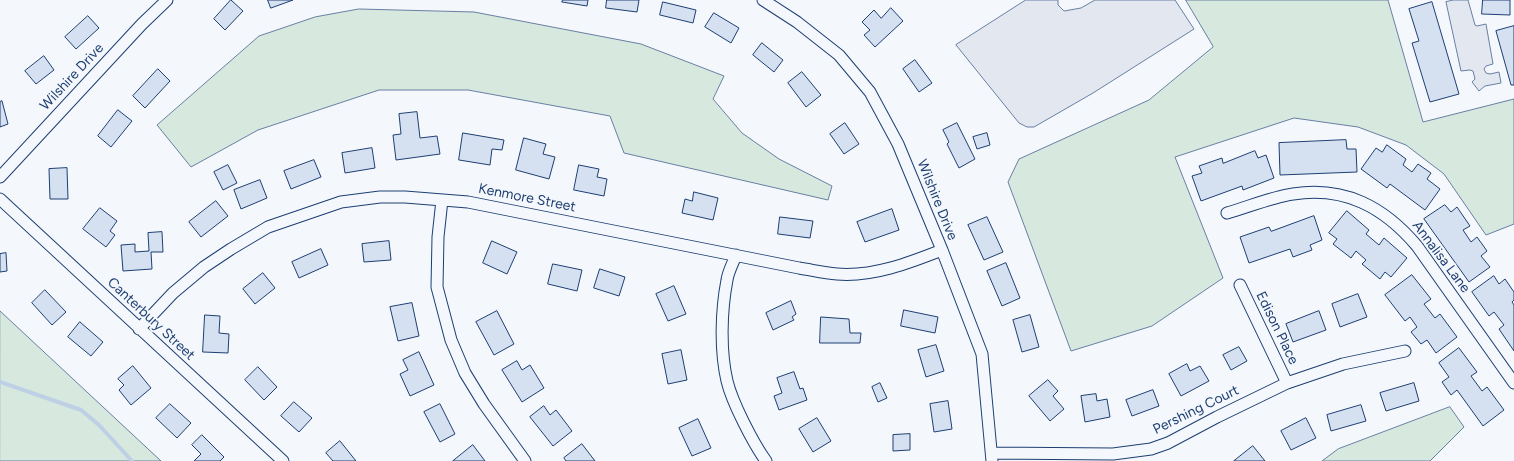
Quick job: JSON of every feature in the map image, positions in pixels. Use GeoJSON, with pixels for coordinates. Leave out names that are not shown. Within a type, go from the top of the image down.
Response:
{"type":"FeatureCollection","features":[{"type":"Feature","properties":{"kind":"street","name":"Wilshire Drive"},"geometry":{"type":"LineString","coordinates":[[0,177],[142,24],[167,0]]}},
{"type":"Feature","properties":{"kind":"street","name":"Wilshire Drive"},"geometry":{"type":"LineString","coordinates":[[763,0],[797,22],[839,54],[870,92],[898,144],[982,354],[992,457]]}},
{"type":"Feature","properties":{"kind":"street","name":"Annalisa Lane"},"geometry":{"type":"LineString","coordinates":[[1227,213],[1293,194],[1311,193],[1330,193],[1345,196],[1376,208],[1404,230],[1417,246],[1514,382]]}},
{"type":"Feature","properties":{"kind":"street","name":"Kenmore Street"},"geometry":{"type":"LineString","coordinates":[[140,329],[173,294],[204,267],[268,227],[341,202],[380,197],[468,202],[799,268],[839,274],[871,272],[904,264],[942,250]]}},
{"type":"Feature","properties":{"kind":"street","name":"Canterbury Street"},"geometry":{"type":"LineString","coordinates":[[0,199],[283,461]]}},
{"type":"Feature","properties":{"kind":"street"},"geometry":{"type":"LineString","coordinates":[[442,200],[438,238],[437,287],[451,340],[465,373],[484,404],[525,461]]}},
{"type":"Feature","properties":{"kind":"street"},"geometry":{"type":"LineString","coordinates":[[736,255],[727,279],[722,319],[727,382],[745,424],[766,461]]}},
{"type":"Feature","properties":{"kind":"street","name":"Edison Place"},"geometry":{"type":"LineString","coordinates":[[1240,285],[1287,383]]}},
{"type":"Feature","properties":{"kind":"street","name":"Pershing Court"},"geometry":{"type":"LineString","coordinates":[[992,457],[1112,454],[1151,449],[1168,443],[1287,383],[1344,364],[1405,351]]}},
{"type":"Feature","properties":{"kind":"shaded area"},"geometry":{"type":"Polygon","coordinates":[[[1026,0],[1058,0],[1058,5],[1064,11],[1081,8],[1095,0],[1175,0],[1194,29],[1093,93],[1034,127],[1027,127],[1019,123],[956,45],[1026,0]]]}},
{"type":"Feature","properties":{"kind":"shaded area"},"geometry":{"type":"Polygon","coordinates":[[[1186,0],[1388,0],[1423,122],[1514,99],[1514,224],[1486,235],[1444,174],[1406,145],[1358,127],[1294,118],[1175,157],[1223,278],[1152,326],[1071,351],[1008,182],[1019,159],[1149,100],[1213,47],[1186,0]]]}},
{"type":"Feature","properties":{"kind":"shaded area"},"geometry":{"type":"Polygon","coordinates":[[[1468,0],[1475,25],[1486,24],[1493,64],[1486,66],[1484,69],[1486,73],[1490,74],[1499,72],[1501,83],[1485,86],[1479,91],[1472,82],[1475,79],[1473,71],[1461,71],[1446,2],[1468,0]]]}},
{"type":"Feature","properties":{"kind":"shaded area"},"geometry":{"type":"Polygon","coordinates":[[[359,9],[474,12],[641,44],[724,76],[713,99],[742,133],[779,159],[832,186],[828,200],[624,153],[610,116],[468,90],[379,90],[258,130],[191,167],[157,125],[259,36],[315,17],[359,9]]]}},
{"type":"Feature","properties":{"kind":"shaded area"},"geometry":{"type":"Polygon","coordinates":[[[0,311],[161,461],[0,461],[0,311]]]}},
{"type":"Feature","properties":{"kind":"shaded area"},"geometry":{"type":"Polygon","coordinates":[[[1450,407],[1464,427],[1430,461],[1322,461],[1338,449],[1450,407]]]}},
{"type":"Feature","properties":{"kind":"building"},"geometry":{"type":"Polygon","coordinates":[[[231,0],[243,11],[225,30],[214,19],[231,0]]]}},
{"type":"Feature","properties":{"kind":"building"},"geometry":{"type":"Polygon","coordinates":[[[268,0],[293,0],[271,8],[268,0]]]}},
{"type":"Feature","properties":{"kind":"building"},"geometry":{"type":"Polygon","coordinates":[[[563,0],[588,0],[587,6],[562,2],[563,0]]]}},
{"type":"Feature","properties":{"kind":"building"},"geometry":{"type":"Polygon","coordinates":[[[607,0],[639,0],[637,12],[606,8],[607,0]]]}},
{"type":"Feature","properties":{"kind":"building"},"geometry":{"type":"Polygon","coordinates":[[[1483,0],[1510,0],[1510,15],[1482,14],[1483,0]]]}},
{"type":"Feature","properties":{"kind":"building"},"geometry":{"type":"Polygon","coordinates":[[[663,2],[696,10],[693,23],[660,15],[663,2]]]}},
{"type":"Feature","properties":{"kind":"building"},"geometry":{"type":"Polygon","coordinates":[[[1432,2],[1459,94],[1430,102],[1412,43],[1419,41],[1409,9],[1432,2]]]}},
{"type":"Feature","properties":{"kind":"building"},"geometry":{"type":"Polygon","coordinates":[[[891,8],[903,21],[875,47],[864,35],[870,30],[862,22],[874,10],[881,18],[891,8]]]}},
{"type":"Feature","properties":{"kind":"building"},"geometry":{"type":"Polygon","coordinates":[[[714,13],[739,28],[731,43],[705,27],[714,13]]]}},
{"type":"Feature","properties":{"kind":"building"},"geometry":{"type":"Polygon","coordinates":[[[88,16],[99,28],[76,49],[65,37],[88,16]]]}},
{"type":"Feature","properties":{"kind":"building"},"geometry":{"type":"Polygon","coordinates":[[[1514,26],[1514,85],[1511,85],[1496,31],[1514,26]]]}},
{"type":"Feature","properties":{"kind":"building"},"geometry":{"type":"Polygon","coordinates":[[[762,43],[783,60],[774,72],[753,55],[762,43]]]}},
{"type":"Feature","properties":{"kind":"building"},"geometry":{"type":"Polygon","coordinates":[[[44,56],[54,70],[36,84],[25,71],[44,56]]]}},
{"type":"Feature","properties":{"kind":"building"},"geometry":{"type":"Polygon","coordinates":[[[915,60],[932,83],[919,92],[903,69],[915,60]]]}},
{"type":"Feature","properties":{"kind":"building"},"geometry":{"type":"Polygon","coordinates":[[[158,69],[170,81],[145,108],[133,96],[158,69]]]}},
{"type":"Feature","properties":{"kind":"building"},"geometry":{"type":"Polygon","coordinates":[[[802,72],[821,95],[806,107],[788,83],[802,72]]]}},
{"type":"Feature","properties":{"kind":"building"},"geometry":{"type":"Polygon","coordinates":[[[2,101],[8,124],[0,127],[0,102],[2,101]]]}},
{"type":"Feature","properties":{"kind":"building"},"geometry":{"type":"Polygon","coordinates":[[[118,110],[132,121],[111,147],[98,136],[118,110]]]}},
{"type":"Feature","properties":{"kind":"building"},"geometry":{"type":"Polygon","coordinates":[[[417,112],[420,138],[437,136],[440,154],[396,160],[393,135],[401,134],[399,114],[417,112]]]}},
{"type":"Feature","properties":{"kind":"building"},"geometry":{"type":"Polygon","coordinates":[[[845,123],[859,144],[844,154],[830,134],[845,123]]]}},
{"type":"Feature","properties":{"kind":"building"},"geometry":{"type":"Polygon","coordinates":[[[957,123],[975,159],[959,168],[947,144],[949,142],[943,130],[957,123]]]}},
{"type":"Feature","properties":{"kind":"building"},"geometry":{"type":"Polygon","coordinates":[[[463,133],[504,140],[502,150],[492,149],[490,165],[459,160],[463,133]]]}},
{"type":"Feature","properties":{"kind":"building"},"geometry":{"type":"Polygon","coordinates":[[[987,133],[990,145],[977,149],[973,137],[987,133]]]}},
{"type":"Feature","properties":{"kind":"building"},"geometry":{"type":"Polygon","coordinates":[[[524,138],[546,144],[543,154],[555,157],[549,179],[516,170],[524,138]]]}},
{"type":"Feature","properties":{"kind":"building"},"geometry":{"type":"Polygon","coordinates":[[[1346,140],[1347,149],[1356,149],[1357,172],[1280,175],[1279,143],[1346,140]]]}},
{"type":"Feature","properties":{"kind":"building"},"geometry":{"type":"Polygon","coordinates":[[[1387,145],[1406,159],[1403,165],[1412,172],[1418,164],[1431,173],[1427,179],[1440,189],[1425,210],[1390,184],[1387,188],[1361,169],[1376,148],[1382,152],[1387,145]]]}},
{"type":"Feature","properties":{"kind":"building"},"geometry":{"type":"Polygon","coordinates":[[[372,148],[375,168],[345,173],[342,153],[372,148]]]}},
{"type":"Feature","properties":{"kind":"building"},"geometry":{"type":"Polygon","coordinates":[[[1255,151],[1258,158],[1266,155],[1274,178],[1243,190],[1242,186],[1201,201],[1192,176],[1202,173],[1199,166],[1222,158],[1223,163],[1255,151]]]}},
{"type":"Feature","properties":{"kind":"building"},"geometry":{"type":"Polygon","coordinates":[[[314,160],[321,177],[291,189],[284,171],[314,160]]]}},
{"type":"Feature","properties":{"kind":"building"},"geometry":{"type":"Polygon","coordinates":[[[228,165],[237,183],[223,190],[214,172],[228,165]]]}},
{"type":"Feature","properties":{"kind":"building"},"geometry":{"type":"Polygon","coordinates":[[[579,165],[599,169],[597,177],[607,179],[604,196],[574,190],[579,165]]]}},
{"type":"Feature","properties":{"kind":"building"},"geometry":{"type":"Polygon","coordinates":[[[67,168],[68,199],[50,199],[49,169],[67,168]]]}},
{"type":"Feature","properties":{"kind":"building"},"geometry":{"type":"Polygon","coordinates":[[[260,180],[267,198],[241,209],[234,190],[260,180]]]}},
{"type":"Feature","properties":{"kind":"building"},"geometry":{"type":"Polygon","coordinates":[[[694,192],[718,198],[713,220],[682,213],[685,199],[692,201],[694,192]]]}},
{"type":"Feature","properties":{"kind":"building"},"geometry":{"type":"Polygon","coordinates":[[[216,201],[228,216],[201,237],[189,222],[216,201]]]}},
{"type":"Feature","properties":{"kind":"building"},"geometry":{"type":"Polygon","coordinates":[[[1445,205],[1451,212],[1457,207],[1470,226],[1463,230],[1471,242],[1477,237],[1487,251],[1481,256],[1490,267],[1469,282],[1424,219],[1445,205]]]}},
{"type":"Feature","properties":{"kind":"building"},"geometry":{"type":"Polygon","coordinates":[[[100,208],[117,221],[110,231],[115,235],[106,247],[83,229],[100,208]]]}},
{"type":"Feature","properties":{"kind":"building"},"geometry":{"type":"Polygon","coordinates":[[[892,209],[899,230],[865,242],[857,222],[892,209]]]}},
{"type":"Feature","properties":{"kind":"building"},"geometry":{"type":"Polygon","coordinates":[[[1347,211],[1369,230],[1366,234],[1379,245],[1384,238],[1407,258],[1391,277],[1385,272],[1380,279],[1362,264],[1366,260],[1356,251],[1351,258],[1333,244],[1337,239],[1329,233],[1347,211]]]}},
{"type":"Feature","properties":{"kind":"building"},"geometry":{"type":"Polygon","coordinates":[[[1314,216],[1322,240],[1310,245],[1312,250],[1293,257],[1290,249],[1249,263],[1240,237],[1269,227],[1271,231],[1314,216]]]}},
{"type":"Feature","properties":{"kind":"building"},"geometry":{"type":"Polygon","coordinates":[[[780,217],[813,221],[810,238],[778,234],[780,217]]]}},
{"type":"Feature","properties":{"kind":"building"},"geometry":{"type":"Polygon","coordinates":[[[987,217],[1003,252],[984,260],[968,225],[987,217]]]}},
{"type":"Feature","properties":{"kind":"building"},"geometry":{"type":"Polygon","coordinates":[[[162,232],[163,252],[151,252],[152,269],[123,271],[121,245],[135,244],[135,252],[149,251],[148,233],[162,232]]]}},
{"type":"Feature","properties":{"kind":"building"},"geometry":{"type":"Polygon","coordinates":[[[389,241],[391,260],[364,262],[362,244],[389,241]]]}},
{"type":"Feature","properties":{"kind":"building"},"geometry":{"type":"Polygon","coordinates":[[[492,241],[517,252],[507,274],[483,263],[492,241]]]}},
{"type":"Feature","properties":{"kind":"building"},"geometry":{"type":"Polygon","coordinates":[[[321,249],[328,265],[299,278],[292,262],[321,249]]]}},
{"type":"Feature","properties":{"kind":"building"},"geometry":{"type":"Polygon","coordinates":[[[6,253],[7,271],[0,272],[0,254],[6,253]]]}},
{"type":"Feature","properties":{"kind":"building"},"geometry":{"type":"Polygon","coordinates":[[[1006,263],[1020,298],[1002,306],[987,271],[1006,263]]]}},
{"type":"Feature","properties":{"kind":"building"},"geometry":{"type":"Polygon","coordinates":[[[553,264],[582,270],[577,291],[548,284],[553,264]]]}},
{"type":"Feature","properties":{"kind":"building"},"geometry":{"type":"Polygon","coordinates":[[[600,269],[625,277],[619,296],[594,288],[600,269]]]}},
{"type":"Feature","properties":{"kind":"building"},"geometry":{"type":"Polygon","coordinates":[[[263,273],[275,288],[255,304],[243,289],[263,273]]]}},
{"type":"Feature","properties":{"kind":"building"},"geometry":{"type":"Polygon","coordinates":[[[1412,275],[1431,299],[1424,304],[1435,318],[1440,314],[1457,337],[1436,353],[1427,340],[1421,344],[1411,332],[1417,327],[1410,317],[1405,321],[1385,295],[1412,275]]]}},
{"type":"Feature","properties":{"kind":"building"},"geometry":{"type":"Polygon","coordinates":[[[1494,276],[1499,284],[1505,279],[1514,292],[1514,300],[1512,302],[1514,305],[1514,351],[1499,329],[1504,325],[1494,312],[1489,316],[1472,292],[1494,276]]]}},
{"type":"Feature","properties":{"kind":"building"},"geometry":{"type":"Polygon","coordinates":[[[674,286],[686,314],[668,321],[656,294],[674,286]]]}},
{"type":"Feature","properties":{"kind":"building"},"geometry":{"type":"Polygon","coordinates":[[[45,290],[66,312],[52,325],[32,303],[45,290]]]}},
{"type":"Feature","properties":{"kind":"building"},"geometry":{"type":"Polygon","coordinates":[[[1358,294],[1367,317],[1340,327],[1332,304],[1358,294]]]}},
{"type":"Feature","properties":{"kind":"building"},"geometry":{"type":"Polygon","coordinates":[[[791,301],[796,314],[792,317],[794,320],[773,330],[766,313],[791,301]]]}},
{"type":"Feature","properties":{"kind":"building"},"geometry":{"type":"Polygon","coordinates":[[[412,303],[419,336],[398,341],[390,307],[412,303]]]}},
{"type":"Feature","properties":{"kind":"building"},"geometry":{"type":"Polygon","coordinates":[[[904,310],[938,317],[935,333],[901,326],[904,310]]]}},
{"type":"Feature","properties":{"kind":"building"},"geometry":{"type":"Polygon","coordinates":[[[497,311],[514,344],[494,355],[476,322],[497,311]]]}},
{"type":"Feature","properties":{"kind":"building"},"geometry":{"type":"Polygon","coordinates":[[[1319,311],[1326,330],[1293,342],[1286,324],[1319,311]]]}},
{"type":"Feature","properties":{"kind":"building"},"geometry":{"type":"Polygon","coordinates":[[[205,315],[220,316],[219,333],[229,334],[228,353],[203,352],[205,315]]]}},
{"type":"Feature","properties":{"kind":"building"},"geometry":{"type":"Polygon","coordinates":[[[1030,315],[1039,347],[1022,352],[1013,320],[1030,315]]]}},
{"type":"Feature","properties":{"kind":"building"},"geometry":{"type":"Polygon","coordinates":[[[821,317],[849,319],[850,333],[861,333],[860,343],[820,343],[821,317]]]}},
{"type":"Feature","properties":{"kind":"building"},"geometry":{"type":"Polygon","coordinates":[[[80,322],[103,342],[91,356],[68,337],[80,322]]]}},
{"type":"Feature","properties":{"kind":"building"},"geometry":{"type":"Polygon","coordinates":[[[936,345],[944,371],[926,377],[918,350],[936,345]]]}},
{"type":"Feature","properties":{"kind":"building"},"geometry":{"type":"Polygon","coordinates":[[[1239,347],[1247,361],[1231,370],[1223,355],[1239,347]]]}},
{"type":"Feature","properties":{"kind":"building"},"geometry":{"type":"Polygon","coordinates":[[[1459,348],[1477,372],[1471,376],[1482,391],[1487,387],[1504,410],[1483,426],[1457,390],[1451,395],[1442,382],[1449,377],[1439,363],[1459,348]]]}},
{"type":"Feature","properties":{"kind":"building"},"geometry":{"type":"Polygon","coordinates":[[[681,350],[687,380],[668,384],[662,354],[681,350]]]}},
{"type":"Feature","properties":{"kind":"building"},"geometry":{"type":"Polygon","coordinates":[[[419,352],[434,385],[410,396],[400,374],[408,370],[403,360],[419,352]]]}},
{"type":"Feature","properties":{"kind":"building"},"geometry":{"type":"Polygon","coordinates":[[[517,361],[522,370],[530,365],[544,388],[522,402],[502,370],[517,361]]]}},
{"type":"Feature","properties":{"kind":"building"},"geometry":{"type":"Polygon","coordinates":[[[1187,364],[1190,371],[1200,366],[1209,381],[1181,396],[1169,374],[1187,364]]]}},
{"type":"Feature","properties":{"kind":"building"},"geometry":{"type":"Polygon","coordinates":[[[133,366],[151,388],[131,405],[119,390],[124,385],[118,379],[133,366]]]}},
{"type":"Feature","properties":{"kind":"building"},"geometry":{"type":"Polygon","coordinates":[[[258,367],[277,387],[264,400],[245,380],[258,367]]]}},
{"type":"Feature","properties":{"kind":"building"},"geometry":{"type":"Polygon","coordinates":[[[794,372],[800,389],[803,388],[807,400],[779,410],[774,396],[782,393],[777,378],[794,372]]]}},
{"type":"Feature","properties":{"kind":"building"},"geometry":{"type":"Polygon","coordinates":[[[1048,380],[1058,391],[1053,396],[1064,409],[1050,421],[1029,396],[1048,380]]]}},
{"type":"Feature","properties":{"kind":"building"},"geometry":{"type":"Polygon","coordinates":[[[880,383],[887,398],[878,402],[872,387],[880,383]]]}},
{"type":"Feature","properties":{"kind":"building"},"geometry":{"type":"Polygon","coordinates":[[[1414,383],[1419,401],[1386,411],[1380,393],[1414,383]]]}},
{"type":"Feature","properties":{"kind":"building"},"geometry":{"type":"Polygon","coordinates":[[[1153,390],[1159,406],[1132,416],[1126,400],[1153,390]]]}},
{"type":"Feature","properties":{"kind":"building"},"geometry":{"type":"Polygon","coordinates":[[[1096,394],[1097,401],[1107,399],[1110,417],[1085,422],[1081,396],[1096,394]]]}},
{"type":"Feature","properties":{"kind":"building"},"geometry":{"type":"Polygon","coordinates":[[[948,401],[952,429],[934,432],[930,404],[948,401]]]}},
{"type":"Feature","properties":{"kind":"building"},"geometry":{"type":"Polygon","coordinates":[[[294,402],[312,418],[299,432],[281,416],[294,402]]]}},
{"type":"Feature","properties":{"kind":"building"},"geometry":{"type":"Polygon","coordinates":[[[170,404],[191,423],[177,438],[156,418],[170,404]]]}},
{"type":"Feature","properties":{"kind":"building"},"geometry":{"type":"Polygon","coordinates":[[[440,404],[455,434],[440,442],[424,412],[440,404]]]}},
{"type":"Feature","properties":{"kind":"building"},"geometry":{"type":"Polygon","coordinates":[[[1361,405],[1366,421],[1331,431],[1327,415],[1361,405]]]}},
{"type":"Feature","properties":{"kind":"building"},"geometry":{"type":"Polygon","coordinates":[[[544,406],[550,415],[556,410],[572,431],[553,446],[530,417],[544,406]]]}},
{"type":"Feature","properties":{"kind":"building"},"geometry":{"type":"Polygon","coordinates":[[[817,418],[831,441],[813,452],[799,429],[817,418]]]}},
{"type":"Feature","properties":{"kind":"building"},"geometry":{"type":"Polygon","coordinates":[[[1306,418],[1316,438],[1291,450],[1281,431],[1306,418]]]}},
{"type":"Feature","properties":{"kind":"building"},"geometry":{"type":"Polygon","coordinates":[[[698,419],[711,448],[692,456],[679,428],[698,419]]]}},
{"type":"Feature","properties":{"kind":"building"},"geometry":{"type":"Polygon","coordinates":[[[910,434],[910,450],[893,451],[893,435],[910,434]]]}},
{"type":"Feature","properties":{"kind":"building"},"geometry":{"type":"Polygon","coordinates":[[[202,435],[224,457],[220,461],[194,461],[201,454],[192,445],[202,435]]]}},
{"type":"Feature","properties":{"kind":"building"},"geometry":{"type":"Polygon","coordinates":[[[340,441],[356,461],[333,461],[326,453],[340,441]]]}},
{"type":"Feature","properties":{"kind":"building"},"geometry":{"type":"Polygon","coordinates":[[[582,444],[595,461],[566,461],[564,458],[582,444]]]}},
{"type":"Feature","properties":{"kind":"building"},"geometry":{"type":"Polygon","coordinates":[[[473,445],[485,461],[453,461],[473,445]]]}},
{"type":"Feature","properties":{"kind":"building"},"geometry":{"type":"Polygon","coordinates":[[[1253,446],[1265,461],[1234,461],[1253,446]]]}},
{"type":"Feature","properties":{"kind":"waterway"},"geometry":{"type":"LineString","coordinates":[[0,382],[81,410],[99,425],[132,461]]}}]}
